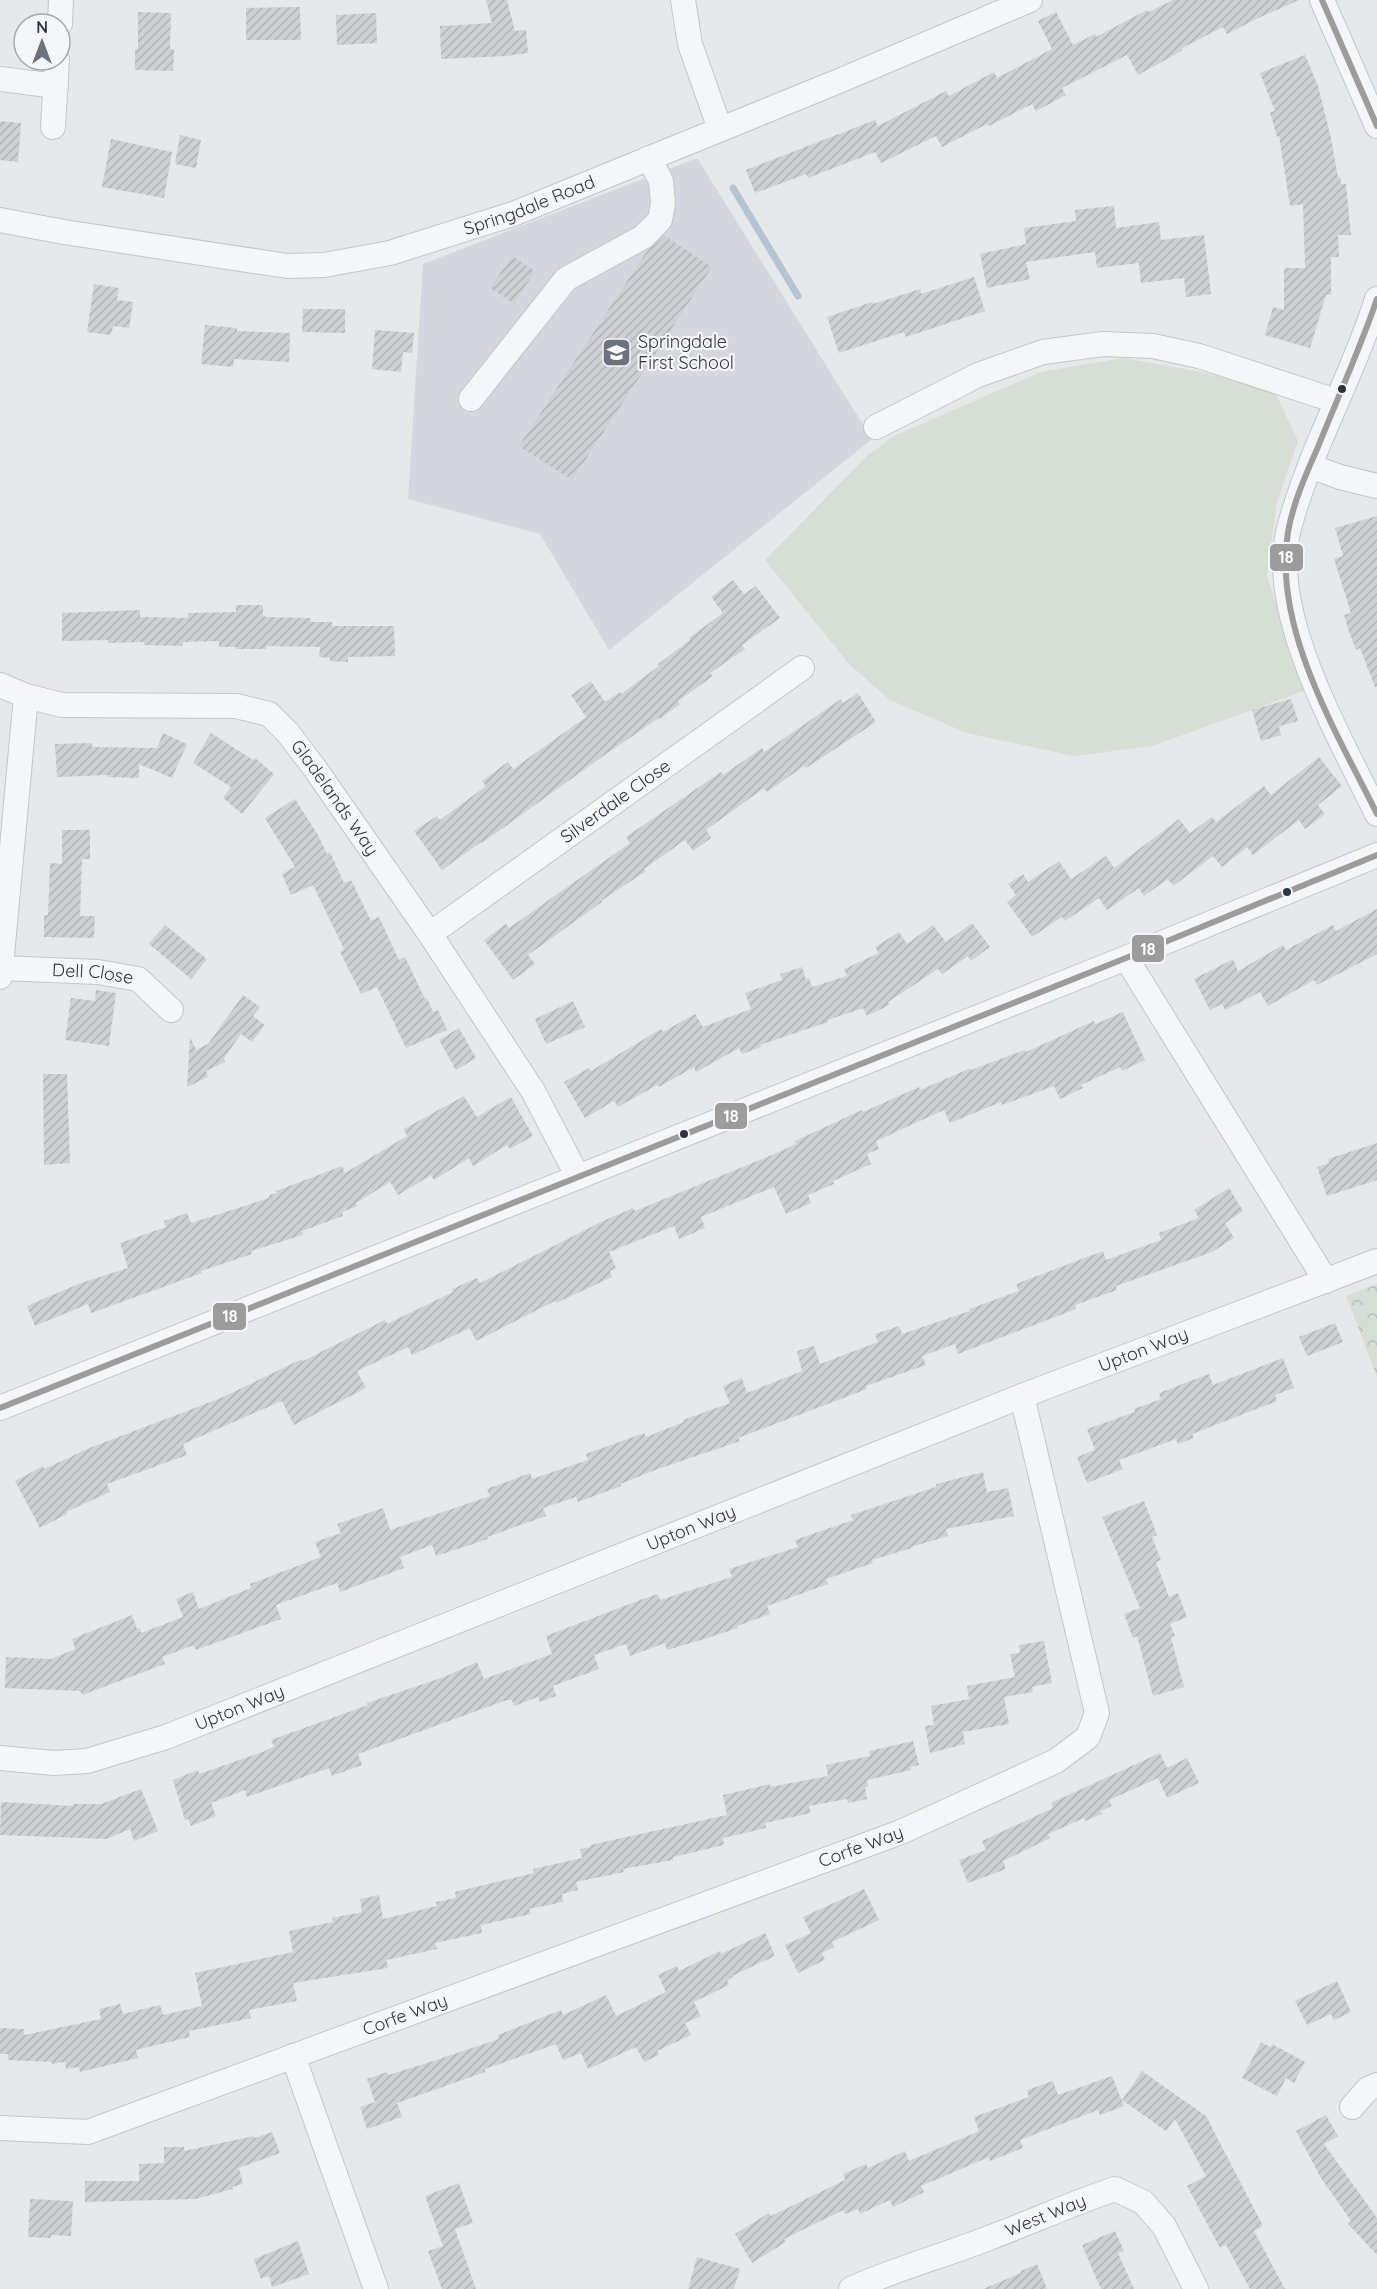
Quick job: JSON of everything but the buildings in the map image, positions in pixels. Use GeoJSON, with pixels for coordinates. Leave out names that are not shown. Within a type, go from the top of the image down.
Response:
{"type":"FeatureCollection","features":[{"type":"Feature","properties":{"kind":"street"},"geometry":{"type":"LineString","coordinates":[[683,0],[690,44],[720,129]]}},
{"type":"Feature","properties":{"kind":"street","name":"Springdale Road"},"geometry":{"type":"LineString","coordinates":[[0,220],[237,260],[287,266],[324,265],[390,253],[513,214],[1030,0]]}},
{"type":"Feature","properties":{"kind":"street"},"geometry":{"type":"LineString","coordinates":[[1322,0],[1377,126]]}},
{"type":"Feature","properties":{"kind":"street"},"geometry":{"type":"LineString","coordinates":[[53,127],[57,72]]}},
{"type":"Feature","properties":{"kind":"street"},"geometry":{"type":"LineString","coordinates":[[0,79],[56,86]]}},
{"type":"Feature","properties":{"kind":"street"},"geometry":{"type":"LineString","coordinates":[[471,399],[566,279],[643,237],[660,220],[663,202],[661,181],[649,158]]}},
{"type":"Feature","properties":{"kind":"street"},"geometry":{"type":"LineString","coordinates":[[1377,299],[1363,341],[1336,401],[1298,497],[1287,535],[1285,583],[1305,662],[1377,814]]}},
{"type":"Feature","properties":{"kind":"street"},"geometry":{"type":"LineString","coordinates":[[876,427],[978,375],[1043,352],[1103,344],[1153,346],[1199,356],[1336,401]]}},
{"type":"Feature","properties":{"kind":"street"},"geometry":{"type":"LineString","coordinates":[[1310,466],[1340,477],[1377,486]]}},
{"type":"Feature","properties":{"kind":"street","name":"Silverdale Close"},"geometry":{"type":"LineString","coordinates":[[430,934],[802,668]]}},
{"type":"Feature","properties":{"kind":"street","name":"Gladelands Way"},"geometry":{"type":"LineString","coordinates":[[0,685],[26,696],[62,705],[236,706],[269,714],[288,733],[316,770],[430,934],[533,1091],[578,1177]]}},
{"type":"Feature","properties":{"kind":"street"},"geometry":{"type":"LineString","coordinates":[[0,977],[26,696]]}},
{"type":"Feature","properties":{"kind":"street"},"geometry":{"type":"LineString","coordinates":[[0,1408],[1126,958],[1377,855]]}},
{"type":"Feature","properties":{"kind":"street"},"geometry":{"type":"LineString","coordinates":[[1126,958],[1326,1281]]}},
{"type":"Feature","properties":{"kind":"street","name":"Dell Close"},"geometry":{"type":"LineString","coordinates":[[1,968],[98,972],[138,979],[171,1010]]}},
{"type":"Feature","properties":{"kind":"street","name":"Upton Way"},"geometry":{"type":"LineString","coordinates":[[0,1758],[54,1763],[87,1761],[166,1737],[1022,1396],[1377,1261]]}},
{"type":"Feature","properties":{"kind":"street","name":"Corfe Way"},"geometry":{"type":"LineString","coordinates":[[0,2128],[88,2132],[901,1832],[1056,1761],[1088,1737],[1097,1713],[1022,1396]]}},
{"type":"Feature","properties":{"kind":"street"},"geometry":{"type":"LineString","coordinates":[[293,2056],[376,2289]]}},
{"type":"Feature","properties":{"kind":"street"},"geometry":{"type":"LineString","coordinates":[[1352,2107],[1374,2092]]}},
{"type":"Feature","properties":{"kind":"street","name":"West Way"},"geometry":{"type":"LineString","coordinates":[[851,2289],[1114,2189],[1143,2202],[1164,2226],[1196,2289]]}},
{"type":"Feature","properties":{"kind":"shaded area","name":"Springdale First School"},"geometry":{"type":"Polygon","coordinates":[[[697,158],[872,439],[609,650],[540,534],[408,499],[423,264],[697,158]]]}},
{"type":"Feature","properties":{"kind":"green space"},"geometry":{"type":"Polygon","coordinates":[[[1123,358],[1201,372],[1274,390],[1298,441],[1277,502],[1267,575],[1294,664],[1307,690],[1152,746],[1074,756],[967,733],[890,700],[849,664],[765,560],[867,456],[894,436],[1041,372],[1123,358]]]}},
{"type":"Feature","properties":{"kind":"green space"},"geometry":{"type":"Polygon","coordinates":[[[1377,1284],[1377,1377],[1346,1296],[1377,1284]]]}},
{"type":"Feature","properties":{"kind":"waterway"},"geometry":{"type":"LineString","coordinates":[[733,188],[798,296]]}},
{"type":"Feature","properties":{"kind":"transit line","name":"18"},"geometry":{"type":"LineString","coordinates":[[1322,0],[1377,126]]}},
{"type":"Feature","properties":{"kind":"transit line","name":"18"},"geometry":{"type":"LineString","coordinates":[[1377,299],[1297,499],[1288,532],[1286,568],[1290,605],[1299,642],[1312,678],[1327,714],[1377,814]]}},
{"type":"Feature","properties":{"kind":"transit line","name":"18"},"geometry":{"type":"LineString","coordinates":[[0,1408],[1126,958],[1377,855]]}},
{"type":"Feature","properties":{"kind":"place","name":"Springdale First School"},"geometry":{"type":"Point","coordinates":[617,352]}}]}
